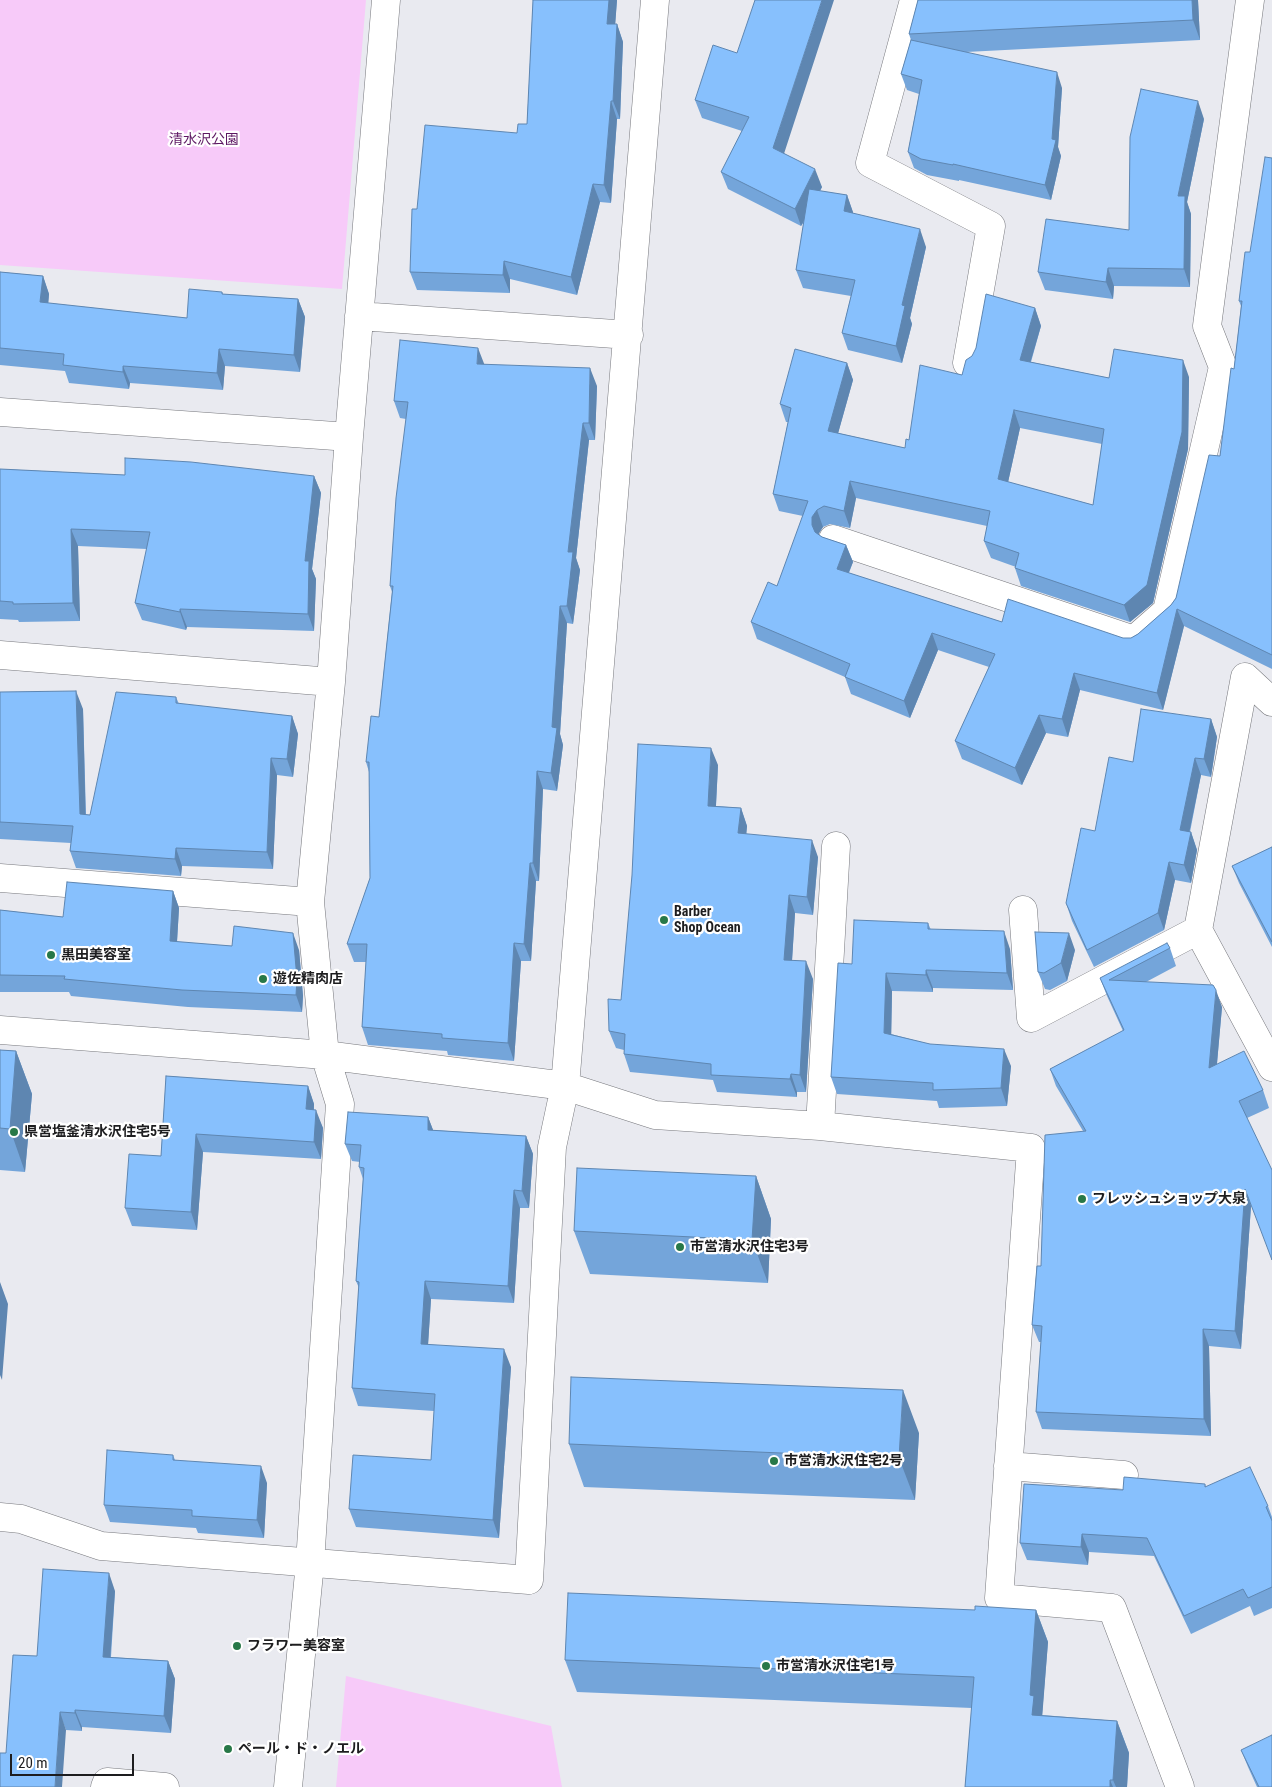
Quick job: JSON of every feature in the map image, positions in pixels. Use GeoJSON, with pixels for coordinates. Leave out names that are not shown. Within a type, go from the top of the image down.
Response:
{"type":"FeatureCollection","features":[{"type":"Feature","properties":{"kind":"street"},"geometry":{"type":"LineString","coordinates":[[288,1787],[310,1563],[340,1104],[325,1055],[310,902],[331,682],[349,437],[386,0]]}},
{"type":"Feature","properties":{"kind":"street"},"geometry":{"type":"LineString","coordinates":[[0,1517],[21,1519],[100,1546],[529,1580],[552,1147],[565,1086],[656,0]]}},
{"type":"Feature","properties":{"kind":"street"},"geometry":{"type":"LineString","coordinates":[[914,0],[870,163],[991,226],[967,363]]}},
{"type":"Feature","properties":{"kind":"street"},"geometry":{"type":"LineString","coordinates":[[833,539],[1134,640],[1167,611],[1224,367],[1208,326],[1250,0]]}},
{"type":"Feature","properties":{"kind":"street"},"geometry":{"type":"LineString","coordinates":[[359,316],[629,335]]}},
{"type":"Feature","properties":{"kind":"street"},"geometry":{"type":"LineString","coordinates":[[0,412],[349,437]]}},
{"type":"Feature","properties":{"kind":"street"},"geometry":{"type":"LineString","coordinates":[[0,655],[331,682]]}},
{"type":"Feature","properties":{"kind":"street"},"geometry":{"type":"LineString","coordinates":[[1272,702],[1246,677],[1198,930],[1272,1068]]}},
{"type":"Feature","properties":{"kind":"street"},"geometry":{"type":"LineString","coordinates":[[820,1126],[836,846]]}},
{"type":"Feature","properties":{"kind":"street"},"geometry":{"type":"LineString","coordinates":[[0,878],[310,902]]}},
{"type":"Feature","properties":{"kind":"street"},"geometry":{"type":"LineString","coordinates":[[1023,910],[1031,1018],[1198,930]]}},
{"type":"Feature","properties":{"kind":"street"},"geometry":{"type":"LineString","coordinates":[[0,1030],[325,1055],[565,1086],[655,1116],[820,1126],[1031,1148],[999,1598],[1112,1608],[1180,1787]]}},
{"type":"Feature","properties":{"kind":"street"},"geometry":{"type":"LineString","coordinates":[[1008,1466],[1124,1475]]}},
{"type":"Feature","properties":{"kind":"street"},"geometry":{"type":"LineString","coordinates":[[105,1787],[106,1782],[165,1787]]}},
{"type":"Feature","properties":{"kind":"green space","name":"清水沢公園"},"geometry":{"type":"Polygon","coordinates":[[[0,0],[366,0],[342,289],[0,265],[0,0]]]}},
{"type":"Feature","properties":{"kind":"green space"},"geometry":{"type":"Polygon","coordinates":[[[346,1676],[551,1726],[562,1787],[336,1787],[346,1676]]]}},
{"type":"Feature","properties":{"kind":"building"},"geometry":{"type":"Polygon","coordinates":[[[533,0],[609,0],[607,24],[617,24],[613,101],[611,101],[604,185],[593,184],[571,277],[504,261],[503,275],[410,272],[412,209],[417,209],[425,125],[517,133],[518,124],[527,124],[533,0]]]}},
{"type":"Feature","properties":{"kind":"building"},"geometry":{"type":"Polygon","coordinates":[[[755,0],[822,0],[773,148],[815,169],[795,209],[721,172],[749,117],[695,100],[713,45],[737,53],[755,0]]]}},
{"type":"Feature","properties":{"kind":"building"},"geometry":{"type":"Polygon","coordinates":[[[918,0],[1192,0],[1193,20],[909,34],[918,0]]]}},
{"type":"Feature","properties":{"kind":"building"},"geometry":{"type":"Polygon","coordinates":[[[911,40],[1057,72],[1052,139],[1056,140],[1045,185],[953,164],[921,159],[908,152],[922,80],[901,74],[911,40]]]}},
{"type":"Feature","properties":{"kind":"building"},"geometry":{"type":"Polygon","coordinates":[[[1141,89],[1198,101],[1178,196],[1185,196],[1184,269],[1108,268],[1106,282],[1038,272],[1046,219],[1129,230],[1130,137],[1141,89]]]}},
{"type":"Feature","properties":{"kind":"building"},"geometry":{"type":"Polygon","coordinates":[[[1265,157],[1272,158],[1272,655],[1177,609],[1157,693],[1074,673],[1062,719],[1039,715],[1015,768],[955,741],[995,654],[932,633],[904,701],[845,677],[850,664],[751,622],[768,582],[777,586],[808,501],[773,494],[791,408],[780,404],[795,349],[847,363],[828,431],[905,448],[906,439],[909,440],[920,365],[962,375],[966,360],[972,356],[976,348],[986,294],[1035,308],[1020,360],[1109,378],[1114,349],[1183,360],[1182,432],[1147,585],[1124,605],[1015,568],[1019,553],[984,541],[990,511],[850,481],[844,511],[824,506],[817,510],[812,517],[812,525],[815,532],[822,537],[846,545],[837,569],[1002,622],[1008,599],[1123,638],[1131,638],[1138,634],[1171,605],[1176,598],[1209,455],[1220,456],[1231,368],[1234,369],[1242,301],[1239,301],[1245,252],[1250,252],[1265,157]],[[1014,410],[998,479],[1093,505],[1104,429],[1014,410]]]}},
{"type":"Feature","properties":{"kind":"building"},"geometry":{"type":"Polygon","coordinates":[[[809,189],[847,195],[844,211],[920,229],[902,305],[905,306],[896,346],[842,333],[855,280],[796,270],[809,189]]]}},
{"type":"Feature","properties":{"kind":"building"},"geometry":{"type":"Polygon","coordinates":[[[0,272],[43,276],[40,302],[187,318],[189,289],[222,292],[222,294],[298,299],[294,355],[219,349],[217,373],[123,366],[123,372],[63,365],[64,354],[0,348],[0,272]]]}},
{"type":"Feature","properties":{"kind":"building"},"geometry":{"type":"Polygon","coordinates":[[[400,340],[478,348],[477,364],[590,368],[589,423],[583,423],[568,552],[573,552],[567,606],[560,606],[552,727],[557,728],[551,773],[537,771],[533,863],[530,863],[524,944],[514,943],[508,1043],[442,1038],[442,1034],[362,1027],[367,944],[347,944],[370,878],[369,762],[366,762],[371,716],[379,717],[393,586],[390,586],[396,498],[408,402],[394,401],[400,340]]]}},
{"type":"Feature","properties":{"kind":"building"},"geometry":{"type":"Polygon","coordinates":[[[125,458],[191,462],[314,476],[305,561],[309,561],[308,614],[180,609],[180,612],[135,603],[150,532],[71,529],[73,603],[13,604],[13,602],[0,601],[0,469],[125,475],[125,458]]]}},
{"type":"Feature","properties":{"kind":"building"},"geometry":{"type":"Polygon","coordinates":[[[76,691],[80,814],[90,815],[116,692],[176,697],[176,703],[292,716],[287,759],[271,758],[267,852],[176,848],[175,859],[70,851],[73,826],[0,822],[0,692],[76,691]]]}},
{"type":"Feature","properties":{"kind":"building"},"geometry":{"type":"Polygon","coordinates":[[[1141,709],[1211,719],[1204,759],[1195,758],[1180,830],[1191,832],[1184,865],[1169,862],[1158,913],[1087,950],[1066,903],[1081,828],[1095,831],[1109,757],[1133,762],[1141,709]]]}},
{"type":"Feature","properties":{"kind":"building"},"geometry":{"type":"Polygon","coordinates":[[[638,744],[711,748],[708,806],[741,808],[738,833],[812,840],[807,897],[789,895],[784,960],[806,961],[800,1075],[791,1074],[790,1079],[711,1075],[711,1064],[624,1054],[625,1034],[609,1031],[608,999],[621,1000],[632,875],[638,744]]]}},
{"type":"Feature","properties":{"kind":"building"},"geometry":{"type":"Polygon","coordinates":[[[1272,847],[1272,942],[1232,866],[1272,847]]]}},
{"type":"Feature","properties":{"kind":"building"},"geometry":{"type":"Polygon","coordinates":[[[67,882],[173,891],[170,941],[232,946],[234,926],[293,933],[297,979],[296,995],[182,990],[64,979],[65,976],[0,975],[0,910],[63,917],[67,882]]]}},
{"type":"Feature","properties":{"kind":"building"},"geometry":{"type":"Polygon","coordinates":[[[854,920],[928,923],[928,929],[1004,931],[1007,973],[926,970],[926,975],[886,973],[884,1033],[930,1044],[1004,1049],[1001,1088],[933,1090],[933,1083],[831,1077],[838,963],[852,964],[854,920]]]}},
{"type":"Feature","properties":{"kind":"building"},"geometry":{"type":"Polygon","coordinates":[[[1035,932],[1069,933],[1061,963],[1044,973],[1038,972],[1035,932]]]}},
{"type":"Feature","properties":{"kind":"building"},"geometry":{"type":"Polygon","coordinates":[[[1167,943],[1170,948],[1109,980],[1213,985],[1216,990],[1209,1068],[1244,1051],[1263,1090],[1239,1101],[1272,1170],[1272,1260],[1245,1189],[1235,1331],[1203,1329],[1204,1419],[1036,1412],[1042,1326],[1032,1325],[1037,1266],[1041,1266],[1045,1135],[1086,1131],[1050,1069],[1124,1030],[1100,978],[1167,943]]]}},
{"type":"Feature","properties":{"kind":"building"},"geometry":{"type":"Polygon","coordinates":[[[0,1050],[16,1051],[10,1129],[0,1128],[0,1050]]]}},
{"type":"Feature","properties":{"kind":"building"},"geometry":{"type":"Polygon","coordinates":[[[166,1076],[308,1086],[306,1109],[316,1110],[314,1142],[196,1134],[191,1212],[125,1208],[129,1154],[161,1156],[166,1076]]]}},
{"type":"Feature","properties":{"kind":"building"},"geometry":{"type":"Polygon","coordinates":[[[348,1112],[428,1117],[428,1130],[526,1136],[522,1191],[514,1190],[508,1286],[425,1281],[421,1344],[504,1349],[493,1520],[349,1509],[353,1455],[431,1460],[435,1394],[352,1388],[359,1282],[356,1281],[364,1168],[359,1167],[361,1145],[345,1144],[348,1112]]]}},
{"type":"Feature","properties":{"kind":"building"},"geometry":{"type":"Polygon","coordinates":[[[577,1168],[756,1176],[752,1240],[574,1231],[577,1168]]]}},
{"type":"Feature","properties":{"kind":"building"},"geometry":{"type":"Polygon","coordinates":[[[571,1377],[903,1390],[899,1458],[569,1444],[571,1377]]]}},
{"type":"Feature","properties":{"kind":"building"},"geometry":{"type":"Polygon","coordinates":[[[107,1450],[173,1455],[173,1460],[261,1466],[257,1520],[192,1516],[192,1510],[104,1505],[107,1450]]]}},
{"type":"Feature","properties":{"kind":"building"},"geometry":{"type":"Polygon","coordinates":[[[1250,1467],[1268,1506],[1266,1507],[1272,1521],[1272,1587],[1248,1598],[1243,1589],[1184,1616],[1147,1538],[1082,1534],[1081,1547],[1020,1543],[1024,1484],[1123,1490],[1124,1477],[1205,1484],[1205,1487],[1250,1467]]]}},
{"type":"Feature","properties":{"kind":"building"},"geometry":{"type":"Polygon","coordinates":[[[43,1569],[109,1573],[103,1657],[168,1661],[164,1716],[75,1710],[75,1713],[60,1712],[55,1787],[0,1787],[0,1753],[6,1753],[13,1655],[37,1656],[43,1569]]]}},
{"type":"Feature","properties":{"kind":"building"},"geometry":{"type":"Polygon","coordinates":[[[568,1593],[975,1610],[975,1606],[1036,1610],[1030,1695],[1034,1696],[1032,1715],[1117,1721],[1113,1780],[1110,1780],[1110,1787],[965,1787],[974,1677],[565,1660],[568,1593]]]}},
{"type":"Feature","properties":{"kind":"building"},"geometry":{"type":"Polygon","coordinates":[[[1272,1735],[1272,1787],[1259,1787],[1241,1750],[1272,1735]]]}},
{"type":"Feature","properties":{"kind":"place","name":"Barber Shop Ocean"},"geometry":{"type":"Point","coordinates":[664,920]}},
{"type":"Feature","properties":{"kind":"place","name":"黒田美容室"},"geometry":{"type":"Point","coordinates":[51,955]}},
{"type":"Feature","properties":{"kind":"place","name":"遊佐精肉店"},"geometry":{"type":"Point","coordinates":[263,979]}},
{"type":"Feature","properties":{"kind":"place","name":"県営塩釜清水沢住宅5号"},"geometry":{"type":"Point","coordinates":[14,1132]}},
{"type":"Feature","properties":{"kind":"place","name":"フレッシュショップ大泉"},"geometry":{"type":"Point","coordinates":[1082,1199]}},
{"type":"Feature","properties":{"kind":"place","name":"市営清水沢住宅3号"},"geometry":{"type":"Point","coordinates":[680,1247]}},
{"type":"Feature","properties":{"kind":"place","name":"市営清水沢住宅2号"},"geometry":{"type":"Point","coordinates":[774,1461]}},
{"type":"Feature","properties":{"kind":"place","name":"フラワー美容室"},"geometry":{"type":"Point","coordinates":[237,1646]}},
{"type":"Feature","properties":{"kind":"place","name":"市営清水沢住宅1号"},"geometry":{"type":"Point","coordinates":[766,1666]}},
{"type":"Feature","properties":{"kind":"place","name":"ペール・ド・ノエル"},"geometry":{"type":"Point","coordinates":[228,1749]}}]}
